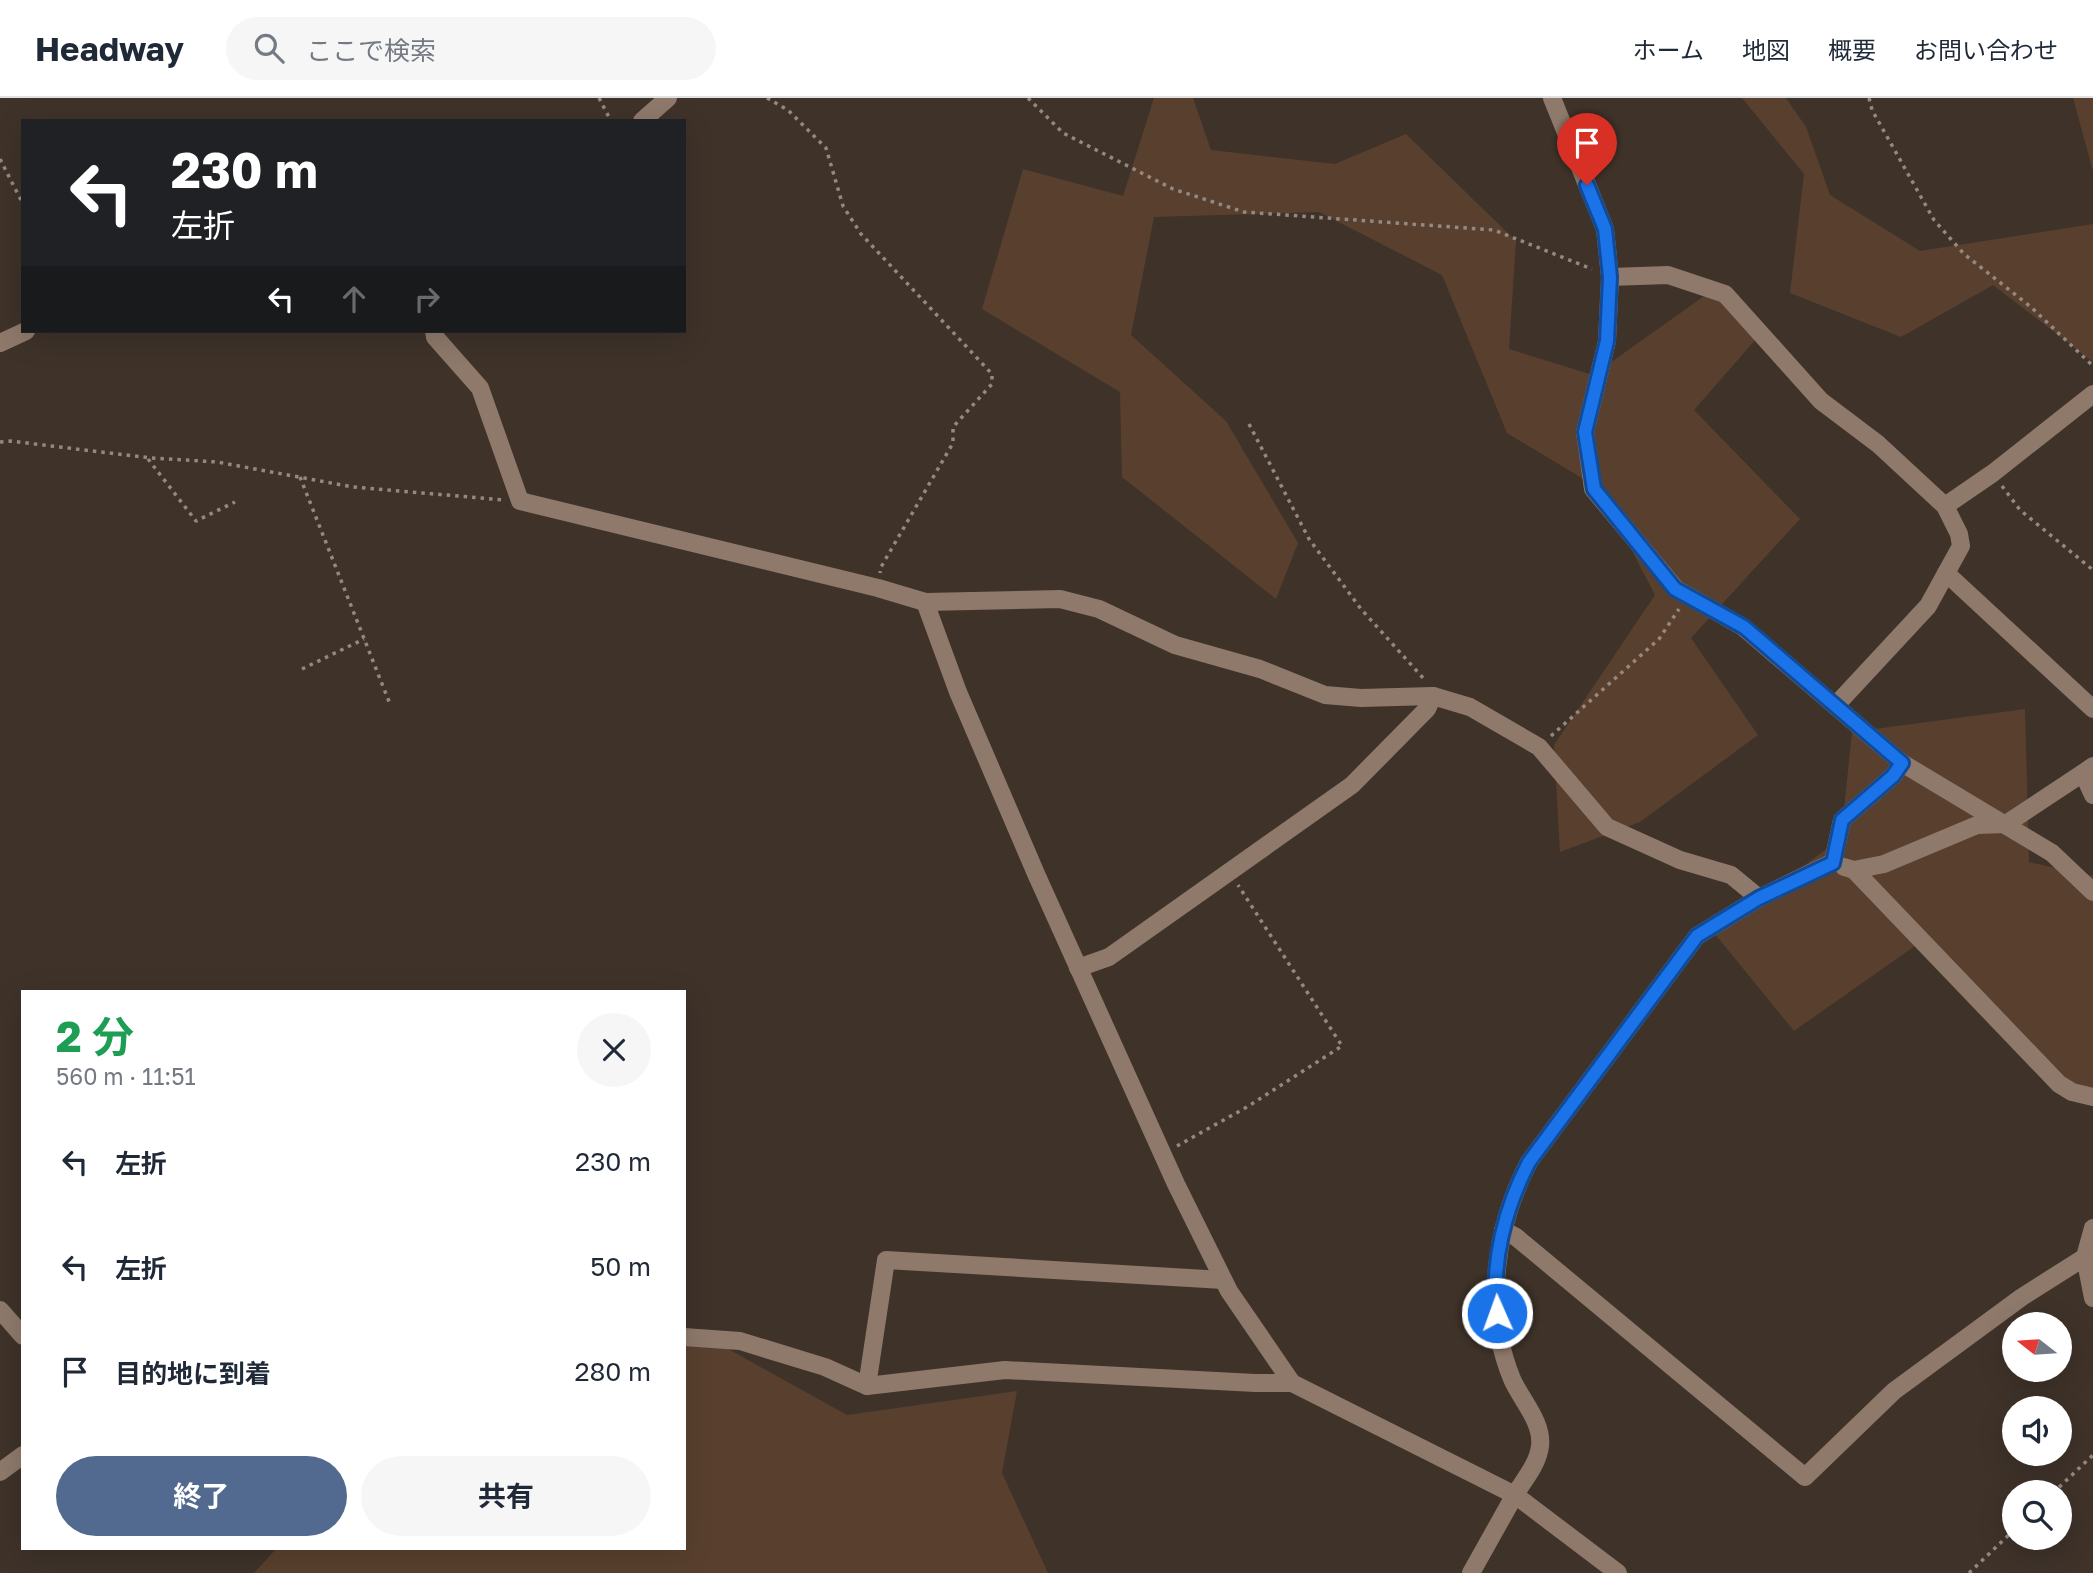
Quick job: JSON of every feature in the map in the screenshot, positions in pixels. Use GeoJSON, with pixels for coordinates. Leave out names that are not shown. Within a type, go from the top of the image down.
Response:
{"type":"FeatureCollection","features":[{"type":"Feature","properties":{"kind":"street"},"geometry":{"type":"LineString","coordinates":[[644,119],[668,98]]}},
{"type":"Feature","properties":{"kind":"street"},"geometry":{"type":"LineString","coordinates":[[1552,98],[1605,229],[1610,277],[1607,341],[1585,432],[1594,489],[1675,589],[1744,627],[1902,763],[2052,853],[2093,892]]}},
{"type":"Feature","properties":{"kind":"street"},"geometry":{"type":"LineString","coordinates":[[1610,277],[1668,275],[1725,294],[1821,401],[1878,444],[1945,506],[1959,534],[1961,546],[1928,606],[1836,705]]}},
{"type":"Feature","properties":{"kind":"street"},"geometry":{"type":"LineString","coordinates":[[0,342],[21,333]]}},
{"type":"Feature","properties":{"kind":"street"},"geometry":{"type":"LineString","coordinates":[[435,333],[435,337],[480,388],[520,501],[925,602],[1060,599],[1099,609],[1175,645],[1260,669],[1325,695],[1361,698],[1433,696],[1470,707],[1539,747],[1607,827],[1680,860],[1731,875],[1759,898]]}},
{"type":"Feature","properties":{"kind":"street"},"geometry":{"type":"LineString","coordinates":[[1945,506],[1993,473],[2093,394]]}},
{"type":"Feature","properties":{"kind":"street"},"geometry":{"type":"LineString","coordinates":[[1946,573],[2093,709]]}},
{"type":"Feature","properties":{"kind":"street"},"geometry":{"type":"LineString","coordinates":[[925,602],[958,692],[1163,1154],[1228,1291],[1292,1383]]}},
{"type":"Feature","properties":{"kind":"street"},"geometry":{"type":"LineString","coordinates":[[1079,968],[1109,957],[1352,785],[1427,709],[1433,696]]}},
{"type":"Feature","properties":{"kind":"street"},"geometry":{"type":"LineString","coordinates":[[1833,863],[1842,820],[1893,776],[1902,763]]}},
{"type":"Feature","properties":{"kind":"street"},"geometry":{"type":"LineString","coordinates":[[1854,870],[1884,864],[1977,825],[2006,824],[2088,770],[2093,795]]}},
{"type":"Feature","properties":{"kind":"street"},"geometry":{"type":"LineString","coordinates":[[1472,1573],[1530,1473],[1540,1448],[1540,1431],[1511,1378],[1500,1339],[1494,1287],[1503,1230],[1521,1178],[1529,1162],[1697,936],[1759,898],[1833,863],[1854,870],[2059,1084],[2072,1092],[2093,1097]]}},
{"type":"Feature","properties":{"kind":"street"},"geometry":{"type":"LineString","coordinates":[[2093,1228],[2085,1257],[2093,1298]]}},
{"type":"Feature","properties":{"kind":"street"},"geometry":{"type":"LineString","coordinates":[[1503,1230],[1516,1237],[1598,1304],[1805,1477],[1894,1391],[2022,1297],[2085,1257]]}},
{"type":"Feature","properties":{"kind":"street"},"geometry":{"type":"LineString","coordinates":[[867,1386],[886,1260],[1223,1280]]}},
{"type":"Feature","properties":{"kind":"street"},"geometry":{"type":"LineString","coordinates":[[0,1310],[21,1334]]}},
{"type":"Feature","properties":{"kind":"street"},"geometry":{"type":"LineString","coordinates":[[686,1337],[740,1341],[825,1367],[867,1386],[1005,1370],[1292,1383],[1515,1495],[1618,1573]]}},
{"type":"Feature","properties":{"kind":"street"},"geometry":{"type":"LineString","coordinates":[[0,1472],[21,1456]]}},
{"type":"Feature","properties":{"kind":"path"},"geometry":{"type":"LineString","coordinates":[[599,98],[610,119]]}},
{"type":"Feature","properties":{"kind":"path"},"geometry":{"type":"LineString","coordinates":[[768,98],[788,110],[826,148],[843,206],[861,234],[992,374],[992,384],[953,427],[953,443],[881,567],[878,589]]}},
{"type":"Feature","properties":{"kind":"path"},"geometry":{"type":"LineString","coordinates":[[1028,98],[1063,132],[1173,189],[1244,212],[1494,230],[1610,277]]}},
{"type":"Feature","properties":{"kind":"path"},"geometry":{"type":"LineString","coordinates":[[1869,98],[1872,110],[1934,220],[1964,254],[2031,307],[2093,366]]}},
{"type":"Feature","properties":{"kind":"path"},"geometry":{"type":"LineString","coordinates":[[0,159],[21,200]]}},
{"type":"Feature","properties":{"kind":"path"},"geometry":{"type":"LineString","coordinates":[[1250,424],[1309,539],[1361,609],[1425,681],[1433,696]]}},
{"type":"Feature","properties":{"kind":"path"},"geometry":{"type":"LineString","coordinates":[[0,442],[147,458],[217,462],[353,487],[520,501]]}},
{"type":"Feature","properties":{"kind":"path"},"geometry":{"type":"LineString","coordinates":[[147,458],[196,521],[235,502]]}},
{"type":"Feature","properties":{"kind":"path"},"geometry":{"type":"LineString","coordinates":[[1993,473],[2020,510],[2093,569]]}},
{"type":"Feature","properties":{"kind":"path"},"geometry":{"type":"LineString","coordinates":[[300,477],[390,704]]}},
{"type":"Feature","properties":{"kind":"path"},"geometry":{"type":"LineString","coordinates":[[1539,747],[1659,639],[1676,615],[1685,594]]}},
{"type":"Feature","properties":{"kind":"path"},"geometry":{"type":"LineString","coordinates":[[302,669],[364,639]]}},
{"type":"Feature","properties":{"kind":"path"},"geometry":{"type":"LineString","coordinates":[[1163,1154],[1247,1107],[1342,1046],[1230,872]]}},
{"type":"Feature","properties":{"kind":"path"},"geometry":{"type":"LineString","coordinates":[[2067,1480],[2093,1455]]}},
{"type":"Feature","properties":{"kind":"path"},"geometry":{"type":"LineString","coordinates":[[1969,1573],[2002,1541]]}},
{"type":"Feature","properties":{"kind":"shaded area"},"geometry":{"type":"Polygon","coordinates":[[[1154,98],[1193,98],[1211,150],[1335,164],[1406,134],[1516,241],[1509,349],[1593,375],[1714,289],[1757,338],[1694,410],[1800,519],[1691,638],[1758,735],[1640,822],[1560,852],[1554,745],[1655,595],[1600,489],[1507,433],[1442,275],[1319,212],[1154,217],[1131,335],[1226,421],[1298,543],[1276,599],[1122,477],[1120,392],[982,309],[1023,169],[1123,196],[1154,98]]]}},
{"type":"Feature","properties":{"kind":"shaded area"},"geometry":{"type":"Polygon","coordinates":[[[1742,98],[1786,98],[1806,127],[1830,195],[1920,251],[2093,224],[2093,362],[1993,285],[1901,337],[1790,293],[1804,174],[1742,98]]]}},
{"type":"Feature","properties":{"kind":"shaded area"},"geometry":{"type":"Polygon","coordinates":[[[2073,98],[2093,98],[2093,171],[2073,98]]]}},
{"type":"Feature","properties":{"kind":"shaded area"},"geometry":{"type":"Polygon","coordinates":[[[2025,709],[2029,862],[2093,876],[2093,1093],[2075,1100],[1922,941],[1794,1031],[1714,933],[1841,838],[1852,732],[2025,709]]]}},
{"type":"Feature","properties":{"kind":"shaded area"},"geometry":{"type":"Polygon","coordinates":[[[686,1342],[721,1345],[847,1415],[1017,1391],[1002,1473],[1048,1573],[254,1573],[275,1550],[686,1550],[686,1342]]]}},
{"type":"Feature","properties":{"kind":"route"},"geometry":{"type":"LineString","coordinates":[[1497,1313],[1494,1287],[1503,1230],[1521,1178],[1529,1162],[1606,1056],[1697,936],[1759,898],[1833,863],[1842,820],[1893,776],[1902,763],[1744,627],[1675,589],[1594,489],[1585,432],[1607,341],[1610,277],[1605,229],[1587,185]]}}]}
